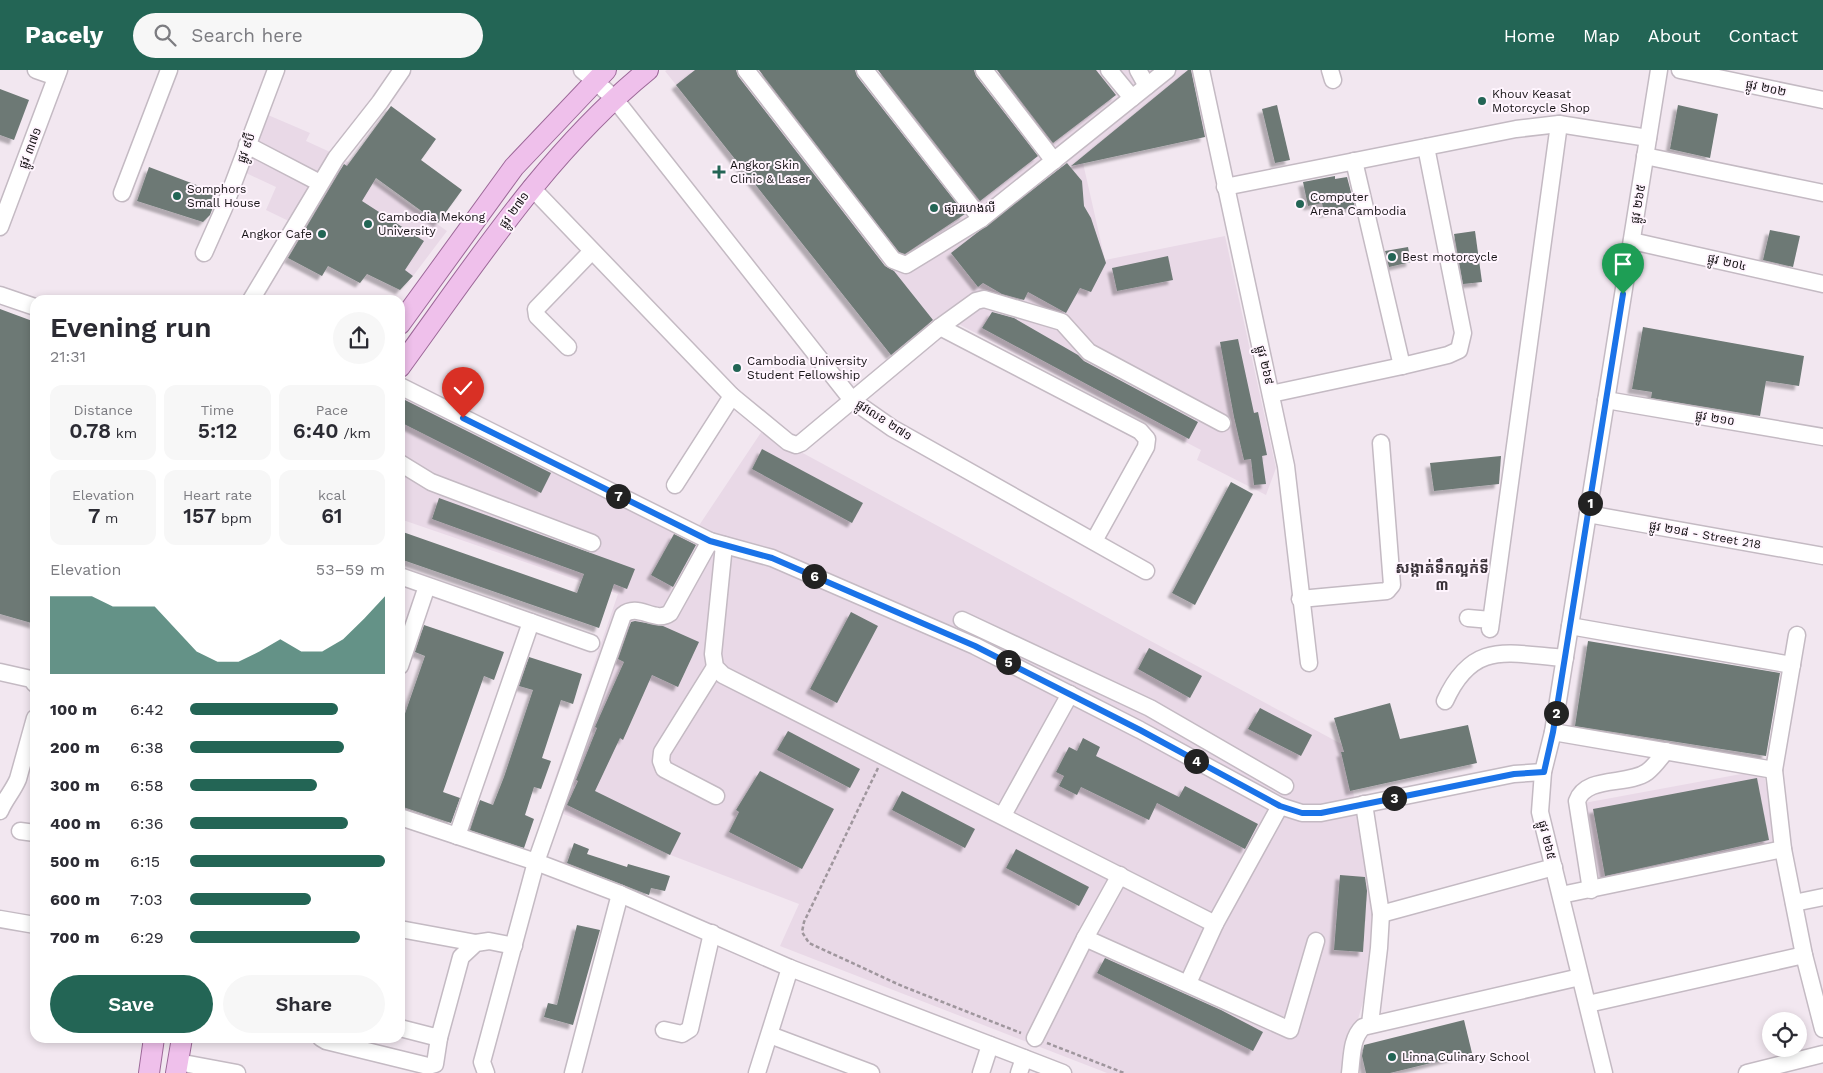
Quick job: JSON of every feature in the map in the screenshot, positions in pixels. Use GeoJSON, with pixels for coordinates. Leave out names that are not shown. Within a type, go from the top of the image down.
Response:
{"type":"FeatureCollection","features":[{"type":"Feature","properties":{"kind":"main road","name":"ផ្លូវ ២៧១"},"geometry":{"type":"LineString","coordinates":[[405,360],[531,187],[614,98],[648,70]]}},
{"type":"Feature","properties":{"kind":"main road","name":"ផ្លូវ ២៧១"},"geometry":{"type":"LineString","coordinates":[[405,317],[514,167],[594,73]]}},
{"type":"Feature","properties":{"kind":"main road"},"geometry":{"type":"LineString","coordinates":[[148,1073],[153,1043]]}},
{"type":"Feature","properties":{"kind":"main road"},"geometry":{"type":"LineString","coordinates":[[177,1068],[181,1043]]}},
{"type":"Feature","properties":{"kind":"street"},"geometry":{"type":"LineString","coordinates":[[36,70],[58,74]]}},
{"type":"Feature","properties":{"kind":"street"},"geometry":{"type":"LineString","coordinates":[[122,193],[169,70]]}},
{"type":"Feature","properties":{"kind":"street","name":"ផ្លូវ ៩ប៊ី"},"geometry":{"type":"LineString","coordinates":[[204,253],[224,208],[276,70]]}},
{"type":"Feature","properties":{"kind":"street"},"geometry":{"type":"LineString","coordinates":[[253,295],[320,183],[402,70]]}},
{"type":"Feature","properties":{"kind":"street"},"geometry":{"type":"LineString","coordinates":[[746,70],[893,260],[906,265],[981,218],[1167,70]]}},
{"type":"Feature","properties":{"kind":"street"},"geometry":{"type":"LineString","coordinates":[[865,70],[981,218]]}},
{"type":"Feature","properties":{"kind":"street"},"geometry":{"type":"LineString","coordinates":[[984,70],[1054,161]]}},
{"type":"Feature","properties":{"kind":"street"},"geometry":{"type":"LineString","coordinates":[[1109,70],[1132,98]]}},
{"type":"Feature","properties":{"kind":"street"},"geometry":{"type":"LineString","coordinates":[[1138,70],[1147,86]]}},
{"type":"Feature","properties":{"kind":"street","name":"ផ្លូវ ២៦៩"},"geometry":{"type":"LineString","coordinates":[[1201,70],[1286,466],[1300,599],[1309,663]]}},
{"type":"Feature","properties":{"kind":"street","name":"ផ្លូវ ២៦៥"},"geometry":{"type":"LineString","coordinates":[[1604,1073],[1540,812],[1544,772],[1553,732],[1659,70]]}},
{"type":"Feature","properties":{"kind":"street","name":"ផ្លូវ ២០២"},"geometry":{"type":"LineString","coordinates":[[1680,70],[1823,100]]}},
{"type":"Feature","properties":{"kind":"street","name":"ផ្លូវលេខ ២៧១"},"geometry":{"type":"LineString","coordinates":[[594,73],[852,400],[892,428],[1146,571]]}},
{"type":"Feature","properties":{"kind":"street","name":"ផ្លូវ ៣៧១"},"geometry":{"type":"LineString","coordinates":[[0,226],[58,74]]}},
{"type":"Feature","properties":{"kind":"street"},"geometry":{"type":"LineString","coordinates":[[1225,187],[1516,129],[1559,124],[1648,138]]}},
{"type":"Feature","properties":{"kind":"street"},"geometry":{"type":"LineString","coordinates":[[1468,618],[1490,624],[1559,124]]}},
{"type":"Feature","properties":{"kind":"street"},"geometry":{"type":"LineString","coordinates":[[247,145],[320,183]]}},
{"type":"Feature","properties":{"kind":"street"},"geometry":{"type":"LineString","coordinates":[[1271,394],[1402,366],[1448,355],[1459,350],[1462,345],[1462,332],[1426,147]]}},
{"type":"Feature","properties":{"kind":"street"},"geometry":{"type":"LineString","coordinates":[[1646,156],[1823,193]]}},
{"type":"Feature","properties":{"kind":"street"},"geometry":{"type":"LineString","coordinates":[[1354,161],[1402,366]]}},
{"type":"Feature","properties":{"kind":"street"},"geometry":{"type":"LineString","coordinates":[[531,187],[732,396],[788,442],[796,444],[940,327],[976,301],[984,299],[1062,322],[1089,352],[1222,422]]}},
{"type":"Feature","properties":{"kind":"street","name":"ផ្លូវ ២០៤"},"geometry":{"type":"LineString","coordinates":[[1632,241],[1823,284]]}},
{"type":"Feature","properties":{"kind":"street"},"geometry":{"type":"LineString","coordinates":[[568,346],[537,316],[536,309],[592,250]]}},
{"type":"Feature","properties":{"kind":"street"},"geometry":{"type":"LineString","coordinates":[[0,295],[30,305]]}},
{"type":"Feature","properties":{"kind":"street"},"geometry":{"type":"LineString","coordinates":[[940,327],[1140,431],[1147,439],[1146,447],[1094,541]]}},
{"type":"Feature","properties":{"kind":"street"},"geometry":{"type":"LineString","coordinates":[[405,388],[717,543],[772,558],[831,582],[915,622],[975,646],[1140,730],[1280,806],[1302,813],[1321,813],[1514,774],[1544,772]]}},
{"type":"Feature","properties":{"kind":"street"},"geometry":{"type":"LineString","coordinates":[[675,485],[732,396]]}},
{"type":"Feature","properties":{"kind":"street","name":"ផ្លូវ ២១០"},"geometry":{"type":"LineString","coordinates":[[1606,400],[1823,437]]}},
{"type":"Feature","properties":{"kind":"street"},"geometry":{"type":"LineString","coordinates":[[1300,599],[1387,591],[1392,585],[1382,444]]}},
{"type":"Feature","properties":{"kind":"street"},"geometry":{"type":"LineString","coordinates":[[405,466],[431,482],[592,543]]}},
{"type":"Feature","properties":{"kind":"street","name":"ផ្លូវ ២១៨ - Street 218"},"geometry":{"type":"LineString","coordinates":[[1588,514],[1823,556]]}},
{"type":"Feature","properties":{"kind":"street"},"geometry":{"type":"LineString","coordinates":[[716,796],[664,769],[661,761],[662,752],[715,667],[717,543]]}},
{"type":"Feature","properties":{"kind":"street"},"geometry":{"type":"LineString","coordinates":[[486,1073],[482,1062],[536,862],[623,614],[628,610],[661,617],[670,613],[717,543]]}},
{"type":"Feature","properties":{"kind":"street"},"geometry":{"type":"LineString","coordinates":[[405,578],[591,643]]}},
{"type":"Feature","properties":{"kind":"street"},"geometry":{"type":"LineString","coordinates":[[405,651],[427,586]]}},
{"type":"Feature","properties":{"kind":"street"},"geometry":{"type":"LineString","coordinates":[[962,620],[1150,708],[1285,786]]}},
{"type":"Feature","properties":{"kind":"street"},"geometry":{"type":"LineString","coordinates":[[457,836],[531,622]]}},
{"type":"Feature","properties":{"kind":"street"},"geometry":{"type":"LineString","coordinates":[[1570,626],[1792,665]]}},
{"type":"Feature","properties":{"kind":"street"},"geometry":{"type":"LineString","coordinates":[[1797,635],[1774,770],[1783,848],[1804,955],[1823,1029]]}},
{"type":"Feature","properties":{"kind":"street"},"geometry":{"type":"LineString","coordinates":[[1445,701],[1455,680],[1465,668],[1494,653],[1565,658]]}},
{"type":"Feature","properties":{"kind":"street"},"geometry":{"type":"LineString","coordinates":[[715,667],[724,675],[1215,924]]}},
{"type":"Feature","properties":{"kind":"street"},"geometry":{"type":"LineString","coordinates":[[0,672],[30,680]]}},
{"type":"Feature","properties":{"kind":"street"},"geometry":{"type":"LineString","coordinates":[[1003,815],[1070,694]]}},
{"type":"Feature","properties":{"kind":"street"},"geometry":{"type":"LineString","coordinates":[[1140,730],[1150,708]]}},
{"type":"Feature","properties":{"kind":"street"},"geometry":{"type":"LineString","coordinates":[[1553,732],[1774,770]]}},
{"type":"Feature","properties":{"kind":"street"},"geometry":{"type":"LineString","coordinates":[[2,801],[14,789],[18,780],[30,736]]}},
{"type":"Feature","properties":{"kind":"street"},"geometry":{"type":"LineString","coordinates":[[1591,890],[1576,801],[1579,794],[1590,787],[1647,772],[1666,751]]}},
{"type":"Feature","properties":{"kind":"street"},"geometry":{"type":"LineString","coordinates":[[1364,804],[1381,914],[1370,1024]]}},
{"type":"Feature","properties":{"kind":"street"},"geometry":{"type":"LineString","coordinates":[[1188,982],[1215,924],[1280,806]]}},
{"type":"Feature","properties":{"kind":"street"},"geometry":{"type":"LineString","coordinates":[[405,819],[536,862],[620,894],[790,968],[990,1045],[1021,1066],[1063,1073]]}},
{"type":"Feature","properties":{"kind":"street"},"geometry":{"type":"LineString","coordinates":[[1561,895],[1783,848]]}},
{"type":"Feature","properties":{"kind":"street"},"geometry":{"type":"LineString","coordinates":[[1381,914],[1554,868]]}},
{"type":"Feature","properties":{"kind":"street"},"geometry":{"type":"LineString","coordinates":[[1035,1038],[1085,938],[1120,875]]}},
{"type":"Feature","properties":{"kind":"street"},"geometry":{"type":"LineString","coordinates":[[574,1073],[620,894]]}},
{"type":"Feature","properties":{"kind":"street"},"geometry":{"type":"LineString","coordinates":[[1794,903],[1823,898]]}},
{"type":"Feature","properties":{"kind":"street"},"geometry":{"type":"LineString","coordinates":[[0,919],[30,924]]}},
{"type":"Feature","properties":{"kind":"street"},"geometry":{"type":"LineString","coordinates":[[405,930],[476,943],[489,941],[514,946]]}},
{"type":"Feature","properties":{"kind":"street"},"geometry":{"type":"LineString","coordinates":[[664,1030],[682,1034],[690,1028],[712,933]]}},
{"type":"Feature","properties":{"kind":"street"},"geometry":{"type":"LineString","coordinates":[[1085,938],[1188,982],[1290,1030],[1316,941]]}},
{"type":"Feature","properties":{"kind":"street"},"geometry":{"type":"LineString","coordinates":[[334,1043],[428,1066],[434,1064],[437,1058],[439,1038],[461,957],[476,943]]}},
{"type":"Feature","properties":{"kind":"street"},"geometry":{"type":"LineString","coordinates":[[1588,1004],[1804,955]]}},
{"type":"Feature","properties":{"kind":"street"},"geometry":{"type":"LineString","coordinates":[[757,1073],[790,968]]}},
{"type":"Feature","properties":{"kind":"street"},"geometry":{"type":"LineString","coordinates":[[1350,1073],[1357,1032],[1370,1024],[1580,977]]}},
{"type":"Feature","properties":{"kind":"street"},"geometry":{"type":"LineString","coordinates":[[405,1029],[439,1038]]}},
{"type":"Feature","properties":{"kind":"street"},"geometry":{"type":"LineString","coordinates":[[770,1035],[871,1073]]}},
{"type":"Feature","properties":{"kind":"street"},"geometry":{"type":"LineString","coordinates":[[981,1073],[990,1045]]}},
{"type":"Feature","properties":{"kind":"street"},"geometry":{"type":"LineString","coordinates":[[1747,1073],[1823,1054]]}},
{"type":"Feature","properties":{"kind":"street"},"geometry":{"type":"LineString","coordinates":[[177,1068],[237,1073]]}},
{"type":"Feature","properties":{"kind":"path"},"geometry":{"type":"LineString","coordinates":[[884,756],[804,922],[802,932],[809,943],[902,986],[1124,1073]]}},
{"type":"Feature","properties":{"kind":"shaded area","name":"ផ្សារហេងលី"},"geometry":{"type":"Polygon","coordinates":[[[1199,70],[1213,135],[1083,163],[1105,260],[1225,236],[1276,468],[1266,495],[1197,460],[1201,450],[943,316],[893,357],[665,71],[1199,70]]]}},
{"type":"Feature","properties":{"kind":"shaded area"},"geometry":{"type":"Polygon","coordinates":[[[268,115],[310,133],[306,141],[341,157],[447,231],[413,276],[308,211],[299,226],[266,210],[276,187],[246,173],[268,115]]]}},
{"type":"Feature","properties":{"kind":"shaded area"},"geometry":{"type":"Polygon","coordinates":[[[407,396],[698,527],[762,431],[1345,746],[1379,937],[1369,982],[1342,1073],[1107,1073],[780,946],[799,904],[545,807],[618,594],[405,521],[405,399],[407,396]]]}},
{"type":"Feature","properties":{"kind":"shaded area"},"geometry":{"type":"Polygon","coordinates":[[[1763,770],[1778,845],[1600,885],[1584,803],[1763,770]]]}},
{"type":"Feature","properties":{"kind":"building"},"geometry":{"type":"Polygon","coordinates":[[[695,70],[736,70],[738,76],[885,266],[894,271],[933,320],[891,355],[676,85],[695,70]]]}},
{"type":"Feature","properties":{"kind":"building"},"geometry":{"type":"Polygon","coordinates":[[[759,70],[855,70],[857,76],[965,214],[905,254],[899,252],[759,70]]]}},
{"type":"Feature","properties":{"kind":"building"},"geometry":{"type":"Polygon","coordinates":[[[878,70],[974,70],[976,76],[1038,156],[980,201],[878,70]]]}},
{"type":"Feature","properties":{"kind":"building"},"geometry":{"type":"Polygon","coordinates":[[[997,70],[1096,70],[1116,95],[1053,143],[997,70]]]}},
{"type":"Feature","properties":{"kind":"building"},"geometry":{"type":"Polygon","coordinates":[[[1188,70],[1191,70],[1205,137],[1071,166],[1188,70]]]}},
{"type":"Feature","properties":{"kind":"building"},"geometry":{"type":"Polygon","coordinates":[[[0,89],[29,100],[14,140],[0,135],[0,89]]]}},
{"type":"Feature","properties":{"kind":"building"},"geometry":{"type":"Polygon","coordinates":[[[1277,105],[1290,160],[1275,163],[1262,109],[1277,105]]]}},
{"type":"Feature","properties":{"kind":"building"},"geometry":{"type":"Polygon","coordinates":[[[1678,105],[1718,114],[1710,158],[1670,149],[1678,105]]]}},
{"type":"Feature","properties":{"kind":"building"},"geometry":{"type":"Polygon","coordinates":[[[391,106],[436,139],[421,160],[462,190],[438,223],[376,178],[362,201],[424,241],[405,270],[413,276],[400,290],[367,274],[360,283],[328,266],[322,276],[288,258],[344,164],[347,166],[391,106]]]}},
{"type":"Feature","properties":{"kind":"building"},"geometry":{"type":"Polygon","coordinates":[[[1067,163],[1082,181],[1084,206],[1091,218],[1106,263],[1091,292],[1080,288],[1066,313],[1028,292],[1024,300],[1002,294],[983,283],[978,287],[951,253],[1067,163]]]}},
{"type":"Feature","properties":{"kind":"building","name":"Somphors Small House"},"geometry":{"type":"Polygon","coordinates":[[[149,167],[215,192],[215,202],[210,215],[203,222],[137,201],[149,167]]]}},
{"type":"Feature","properties":{"kind":"building"},"geometry":{"type":"Polygon","coordinates":[[[1335,176],[1335,179],[1347,177],[1355,207],[1324,213],[1322,203],[1308,206],[1303,182],[1335,176]]]}},
{"type":"Feature","properties":{"kind":"building"},"geometry":{"type":"Polygon","coordinates":[[[1770,230],[1800,236],[1793,267],[1763,260],[1770,230]]]}},
{"type":"Feature","properties":{"kind":"building"},"geometry":{"type":"Polygon","coordinates":[[[1475,231],[1482,282],[1463,284],[1454,234],[1475,231]]]}},
{"type":"Feature","properties":{"kind":"building"},"geometry":{"type":"Polygon","coordinates":[[[1408,247],[1411,262],[1389,267],[1385,251],[1408,247]]]}},
{"type":"Feature","properties":{"kind":"building"},"geometry":{"type":"Polygon","coordinates":[[[1168,256],[1173,280],[1117,291],[1112,268],[1168,256]]]}},
{"type":"Feature","properties":{"kind":"building"},"geometry":{"type":"Polygon","coordinates":[[[0,309],[30,320],[30,623],[0,614],[0,309]]]}},
{"type":"Feature","properties":{"kind":"building"},"geometry":{"type":"Polygon","coordinates":[[[992,312],[1014,318],[1078,355],[1084,361],[1198,422],[1189,439],[982,328],[992,312]]]}},
{"type":"Feature","properties":{"kind":"building"},"geometry":{"type":"Polygon","coordinates":[[[1643,327],[1804,356],[1799,386],[1766,381],[1760,416],[1651,398],[1652,392],[1632,389],[1643,327]]]}},
{"type":"Feature","properties":{"kind":"building"},"geometry":{"type":"Polygon","coordinates":[[[1238,339],[1254,413],[1258,412],[1267,455],[1262,456],[1266,484],[1254,485],[1251,459],[1244,460],[1234,417],[1220,342],[1238,339]]]}},
{"type":"Feature","properties":{"kind":"building"},"geometry":{"type":"Polygon","coordinates":[[[405,400],[551,473],[541,493],[405,425],[405,400]]]}},
{"type":"Feature","properties":{"kind":"building"},"geometry":{"type":"Polygon","coordinates":[[[762,449],[863,503],[852,523],[752,469],[762,449]]]}},
{"type":"Feature","properties":{"kind":"building"},"geometry":{"type":"Polygon","coordinates":[[[1501,456],[1499,484],[1434,491],[1430,463],[1501,456]]]}},
{"type":"Feature","properties":{"kind":"building"},"geometry":{"type":"Polygon","coordinates":[[[1231,482],[1253,494],[1195,605],[1172,593],[1231,482]]]}},
{"type":"Feature","properties":{"kind":"building"},"geometry":{"type":"Polygon","coordinates":[[[439,498],[635,569],[627,589],[614,584],[599,628],[405,561],[405,533],[577,593],[584,574],[432,519],[439,498]]]}},
{"type":"Feature","properties":{"kind":"building"},"geometry":{"type":"Polygon","coordinates":[[[674,534],[696,545],[673,587],[651,575],[674,534]]]}},
{"type":"Feature","properties":{"kind":"building"},"geometry":{"type":"Polygon","coordinates":[[[851,612],[878,626],[837,703],[810,689],[851,612]]]}},
{"type":"Feature","properties":{"kind":"building"},"geometry":{"type":"Polygon","coordinates":[[[631,622],[663,626],[699,642],[678,687],[652,675],[623,740],[620,738],[595,791],[681,833],[670,855],[567,805],[578,781],[576,780],[597,728],[595,727],[624,662],[618,659],[631,622]]]}},
{"type":"Feature","properties":{"kind":"building"},"geometry":{"type":"Polygon","coordinates":[[[424,625],[504,652],[494,680],[484,676],[443,792],[460,798],[451,823],[405,808],[405,714],[425,656],[415,652],[424,625]]]}},
{"type":"Feature","properties":{"kind":"building"},"geometry":{"type":"Polygon","coordinates":[[[1588,641],[1780,673],[1766,756],[1575,726],[1588,641]]]}},
{"type":"Feature","properties":{"kind":"building"},"geometry":{"type":"Polygon","coordinates":[[[1149,648],[1202,676],[1190,698],[1138,669],[1149,648]]]}},
{"type":"Feature","properties":{"kind":"building"},"geometry":{"type":"Polygon","coordinates":[[[529,657],[582,674],[573,704],[561,700],[542,758],[551,761],[541,789],[534,787],[525,815],[534,819],[524,848],[470,830],[480,800],[493,805],[504,777],[533,690],[519,686],[529,657]]]}},
{"type":"Feature","properties":{"kind":"building"},"geometry":{"type":"Polygon","coordinates":[[[1390,703],[1400,739],[1468,725],[1477,763],[1350,791],[1341,752],[1344,752],[1334,718],[1390,703]]]}},
{"type":"Feature","properties":{"kind":"building"},"geometry":{"type":"Polygon","coordinates":[[[1260,708],[1312,735],[1301,756],[1248,729],[1260,708]]]}},
{"type":"Feature","properties":{"kind":"building"},"geometry":{"type":"Polygon","coordinates":[[[788,731],[860,769],[850,788],[777,750],[788,731]]]}},
{"type":"Feature","properties":{"kind":"building"},"geometry":{"type":"Polygon","coordinates":[[[1083,738],[1100,747],[1096,756],[1179,797],[1185,786],[1258,824],[1245,849],[1157,803],[1149,820],[1081,787],[1077,795],[1059,786],[1064,776],[1056,772],[1069,747],[1077,751],[1083,738]]]}},
{"type":"Feature","properties":{"kind":"building"},"geometry":{"type":"Polygon","coordinates":[[[760,771],[834,809],[802,869],[729,832],[739,812],[736,810],[760,771]]]}},
{"type":"Feature","properties":{"kind":"building"},"geometry":{"type":"Polygon","coordinates":[[[1757,778],[1769,840],[1605,876],[1593,809],[1757,778]]]}},
{"type":"Feature","properties":{"kind":"building"},"geometry":{"type":"Polygon","coordinates":[[[902,791],[975,829],[965,848],[892,810],[902,791]]]}},
{"type":"Feature","properties":{"kind":"building"},"geometry":{"type":"Polygon","coordinates":[[[574,843],[589,849],[587,854],[627,867],[628,864],[670,876],[665,891],[651,888],[649,895],[567,863],[574,843]]]}},
{"type":"Feature","properties":{"kind":"building"},"geometry":{"type":"Polygon","coordinates":[[[1016,849],[1089,887],[1079,906],[1006,868],[1016,849]]]}},
{"type":"Feature","properties":{"kind":"building"},"geometry":{"type":"Polygon","coordinates":[[[1340,875],[1365,877],[1367,891],[1363,952],[1334,950],[1340,875]]]}},
{"type":"Feature","properties":{"kind":"building"},"geometry":{"type":"Polygon","coordinates":[[[577,925],[600,930],[573,1025],[544,1017],[548,1003],[557,1005],[577,925]]]}},
{"type":"Feature","properties":{"kind":"building"},"geometry":{"type":"Polygon","coordinates":[[[1105,958],[1221,1010],[1263,1032],[1253,1051],[1097,973],[1105,958]]]}},
{"type":"Feature","properties":{"kind":"building"},"geometry":{"type":"Polygon","coordinates":[[[1464,1020],[1472,1053],[1390,1073],[1366,1073],[1362,1056],[1364,1045],[1464,1020]]]}},
{"type":"Feature","properties":{"kind":"place","name":"Khouv Keasat Motorcycle Shop"},"geometry":{"type":"Point","coordinates":[1482,101]}},
{"type":"Feature","properties":{"kind":"place","name":"Angkor Skin Clinic & Laser"},"geometry":{"type":"Point","coordinates":[719,172]}},
{"type":"Feature","properties":{"kind":"place","name":"Somphors Small House"},"geometry":{"type":"Point","coordinates":[177,196]}},
{"type":"Feature","properties":{"kind":"place","name":"Computer Arena Cambodia"},"geometry":{"type":"Point","coordinates":[1300,204]}},
{"type":"Feature","properties":{"kind":"place","name":"ផ្សារហេងលី"},"geometry":{"type":"Point","coordinates":[934,208]}},
{"type":"Feature","properties":{"kind":"place","name":"Cambodia Mekong University"},"geometry":{"type":"Point","coordinates":[368,224]}},
{"type":"Feature","properties":{"kind":"place","name":"Angkor Cafe"},"geometry":{"type":"Point","coordinates":[322,234]}},
{"type":"Feature","properties":{"kind":"place","name":"Best motorcycle"},"geometry":{"type":"Point","coordinates":[1392,257]}},
{"type":"Feature","properties":{"kind":"place","name":"Cambodia University Student Fellowship"},"geometry":{"type":"Point","coordinates":[737,368]}},
{"type":"Feature","properties":{"kind":"place","name":"Linna Culinary School"},"geometry":{"type":"Point","coordinates":[1392,1057]}},
{"type":"Feature","properties":{"kind":"district","name":"សង្កាត់ទឹកល្អក់ទី ៣"},"geometry":{"type":"Point","coordinates":[1442,576]}},
{"type":"Feature","properties":{"kind":"route"},"geometry":{"type":"LineString","coordinates":[[463,418],[710,541],[772,558],[831,582],[915,622],[975,646],[1140,730],[1280,806],[1302,813],[1321,813],[1514,774],[1544,772],[1553,732],[1623,294]]}}]}
